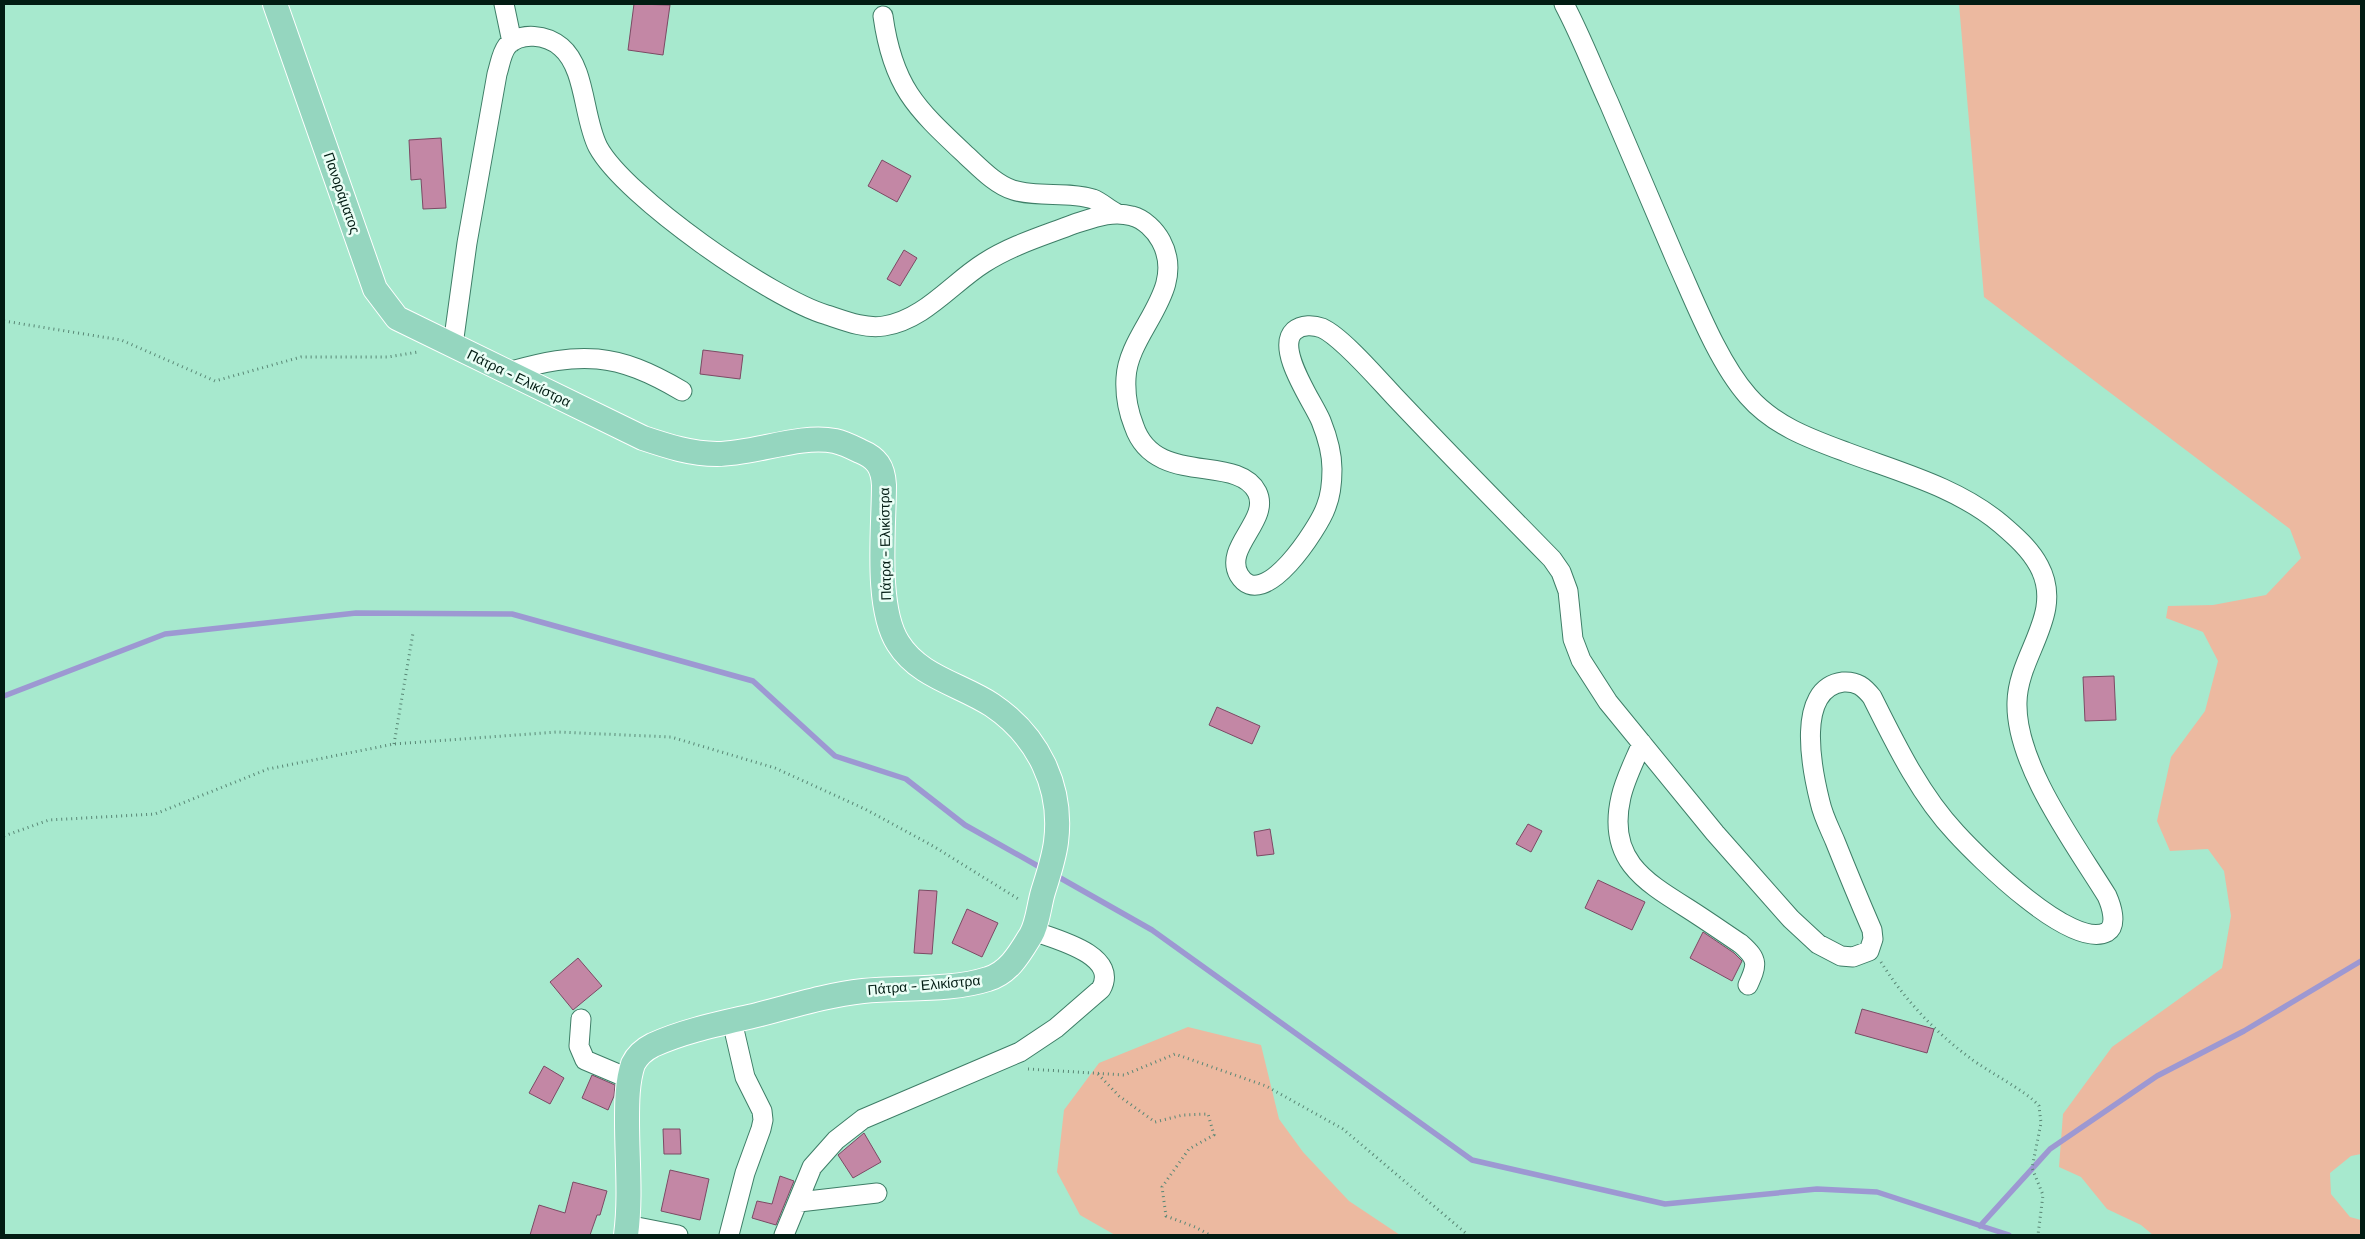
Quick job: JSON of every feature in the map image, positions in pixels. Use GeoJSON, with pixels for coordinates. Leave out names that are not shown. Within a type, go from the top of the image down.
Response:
{"type":"FeatureCollection","features":[{"type":"Feature","properties":{"kind":"main road","name":"Πανοράματος"},"geometry":{"type":"LineString","coordinates":[[275,4],[374,289],[397,318],[453,345]]}},
{"type":"Feature","properties":{"kind":"main road","name":"Πάτρα - Ελικίστρα"},"geometry":{"type":"LineString","coordinates":[[453,345],[643,438],[696,454],[744,453],[797,442],[835,441],[864,452],[878,462],[884,472],[885,604],[889,624],[897,642],[910,659],[931,674],[973,694],[993,706],[1016,724],[1029,738],[1043,762],[1053,788],[1057,810],[1056,843],[1035,921],[1011,965],[988,980],[952,985],[861,991],[732,1021],[651,1046],[641,1052],[634,1063],[627,1100],[627,1230]]}},
{"type":"Feature","properties":{"kind":"street"},"geometry":{"type":"LineString","coordinates":[[504,4],[512,42]]}},
{"type":"Feature","properties":{"kind":"street"},"geometry":{"type":"LineString","coordinates":[[453,345],[466,252],[495,87],[503,54],[512,42],[522,37],[537,36],[557,43],[567,52],[576,69],[588,122],[603,154],[629,184],[675,223],[749,276],[811,311],[859,325],[883,326],[900,321],[916,314],[979,266],[1025,241],[1099,215],[1133,216],[1154,230],[1164,244],[1169,266],[1164,292],[1152,319],[1128,360],[1125,382],[1128,409],[1137,436],[1152,452],[1166,462],[1234,474],[1246,480],[1255,488],[1260,498],[1259,510],[1238,553],[1236,563],[1239,574],[1244,581],[1257,584],[1272,580],[1286,567],[1317,527],[1325,511],[1331,491],[1332,455],[1321,422],[1296,373],[1289,343],[1290,335],[1296,330],[1304,326],[1320,327],[1360,360],[1552,560],[1561,572],[1568,591],[1569,623],[1572,639],[1581,660],[1608,702],[1714,833],[1791,919],[1818,944],[1841,956],[1853,957],[1863,955],[1872,947],[1872,930],[1820,804],[1812,755],[1810,726],[1815,702],[1830,685],[1844,682],[1856,683],[1865,688],[1872,697],[1909,770],[1955,832],[2025,899],[2057,921],[2073,928],[2097,934],[2110,930],[2112,916],[2107,896],[2069,839],[2037,778],[2020,731],[2017,702],[2020,683],[2024,668],[2038,638],[2047,607],[2048,588],[2039,565],[2019,538],[1990,514],[1943,488],[1805,437],[1768,415],[1749,397],[1731,374],[1692,295],[1564,4]]}},
{"type":"Feature","properties":{"kind":"street"},"geometry":{"type":"LineString","coordinates":[[883,16],[887,44],[896,72],[909,97],[927,119],[985,171],[1012,190],[1090,199],[1116,214]]}},
{"type":"Feature","properties":{"kind":"street"},"geometry":{"type":"LineString","coordinates":[[508,372],[559,359],[587,357],[614,360],[660,378],[682,391]]}},
{"type":"Feature","properties":{"kind":"street"},"geometry":{"type":"LineString","coordinates":[[1642,743],[1621,796],[1619,830],[1627,858],[1646,881],[1742,944],[1752,954],[1755,964],[1748,986]]}},
{"type":"Feature","properties":{"kind":"street"},"geometry":{"type":"LineString","coordinates":[[784,1235],[808,1176],[818,1159],[836,1140],[863,1119],[941,1084],[1020,1052],[1056,1028],[1101,989],[1104,983],[1103,969],[1093,958],[1081,948],[1035,921]]}},
{"type":"Feature","properties":{"kind":"street"},"geometry":{"type":"LineString","coordinates":[[581,1019],[579,1046],[585,1060],[630,1080]]}},
{"type":"Feature","properties":{"kind":"street"},"geometry":{"type":"LineString","coordinates":[[729,1235],[745,1173],[761,1130],[762,1120],[759,1105],[745,1077],[732,1021]]}},
{"type":"Feature","properties":{"kind":"street"},"geometry":{"type":"LineString","coordinates":[[799,1202],[877,1193]]}},
{"type":"Feature","properties":{"kind":"street"},"geometry":{"type":"LineString","coordinates":[[627,1230],[678,1235]]}},
{"type":"Feature","properties":{"kind":"path"},"geometry":{"type":"LineString","coordinates":[[4,321],[121,340],[215,381],[301,358],[388,358],[453,345]]}},
{"type":"Feature","properties":{"kind":"path"},"geometry":{"type":"LineString","coordinates":[[394,744],[413,633]]}},
{"type":"Feature","properties":{"kind":"path"},"geometry":{"type":"LineString","coordinates":[[4,836],[49,820],[156,814],[268,769],[394,744],[557,732],[671,737],[775,768],[865,809],[933,846],[1035,921]]}},
{"type":"Feature","properties":{"kind":"path"},"geometry":{"type":"LineString","coordinates":[[1872,947],[1890,976],[1930,1024],[1969,1058],[2039,1106],[2041,1123],[2032,1168],[2043,1195],[2038,1235]]}},
{"type":"Feature","properties":{"kind":"path"},"geometry":{"type":"LineString","coordinates":[[989,1066],[1124,1075],[1175,1054],[1266,1086],[1343,1129],[1468,1235]]}},
{"type":"Feature","properties":{"kind":"path"},"geometry":{"type":"LineString","coordinates":[[1098,1074],[1119,1096],[1155,1122],[1183,1116],[1208,1114],[1214,1135],[1190,1149],[1162,1188],[1166,1216],[1210,1235]]}},
{"type":"Feature","properties":{"kind":"shaded area"},"geometry":{"type":"Polygon","coordinates":[[[1959,4],[2361,4],[2361,1154],[2351,1156],[2330,1173],[2331,1194],[2350,1217],[2361,1220],[2361,1235],[2153,1235],[2141,1225],[2107,1209],[2081,1177],[2059,1167],[2063,1114],[2112,1047],[2222,968],[2231,916],[2224,871],[2208,849],[2170,851],[2157,821],[2171,757],[2205,711],[2218,661],[2203,632],[2166,618],[2168,606],[2213,605],[2266,595],[2301,558],[2290,529],[1984,297],[1959,4]]]}},
{"type":"Feature","properties":{"kind":"shaded area"},"geometry":{"type":"Polygon","coordinates":[[[1188,1027],[1261,1045],[1279,1119],[1303,1152],[1349,1201],[1400,1235],[1115,1235],[1080,1215],[1057,1172],[1064,1110],[1099,1063],[1188,1027]]]}},
{"type":"Feature","properties":{"kind":"building"},"geometry":{"type":"Polygon","coordinates":[[[634,4],[670,5],[663,55],[628,50],[634,4]]]}},
{"type":"Feature","properties":{"kind":"building"},"geometry":{"type":"Polygon","coordinates":[[[441,138],[446,208],[423,209],[421,179],[411,180],[409,140],[441,138]]]}},
{"type":"Feature","properties":{"kind":"building"},"geometry":{"type":"Polygon","coordinates":[[[882,160],[911,176],[897,202],[868,186],[882,160]]]}},
{"type":"Feature","properties":{"kind":"building"},"geometry":{"type":"Polygon","coordinates":[[[904,250],[917,258],[900,286],[887,279],[904,250]]]}},
{"type":"Feature","properties":{"kind":"building"},"geometry":{"type":"Polygon","coordinates":[[[703,350],[743,355],[740,379],[700,374],[703,350]]]}},
{"type":"Feature","properties":{"kind":"building"},"geometry":{"type":"Polygon","coordinates":[[[2114,676],[2116,720],[2085,721],[2083,677],[2114,676]]]}},
{"type":"Feature","properties":{"kind":"building"},"geometry":{"type":"Polygon","coordinates":[[[1217,707],[1260,726],[1252,744],[1209,725],[1217,707]]]}},
{"type":"Feature","properties":{"kind":"building"},"geometry":{"type":"Polygon","coordinates":[[[1528,824],[1542,831],[1531,852],[1516,844],[1528,824]]]}},
{"type":"Feature","properties":{"kind":"building"},"geometry":{"type":"Polygon","coordinates":[[[1270,829],[1274,854],[1257,856],[1254,832],[1270,829]]]}},
{"type":"Feature","properties":{"kind":"building"},"geometry":{"type":"Polygon","coordinates":[[[1598,880],[1645,902],[1632,930],[1585,908],[1598,880]]]}},
{"type":"Feature","properties":{"kind":"building"},"geometry":{"type":"Polygon","coordinates":[[[919,890],[937,891],[932,954],[914,953],[919,890]]]}},
{"type":"Feature","properties":{"kind":"building"},"geometry":{"type":"Polygon","coordinates":[[[967,909],[998,923],[982,957],[952,943],[967,909]]]}},
{"type":"Feature","properties":{"kind":"building"},"geometry":{"type":"Polygon","coordinates":[[[1703,932],[1734,953],[1742,961],[1732,981],[1690,958],[1703,932]]]}},
{"type":"Feature","properties":{"kind":"building"},"geometry":{"type":"Polygon","coordinates":[[[578,958],[602,986],[573,1010],[550,982],[578,958]]]}},
{"type":"Feature","properties":{"kind":"building"},"geometry":{"type":"Polygon","coordinates":[[[1862,1009],[1934,1029],[1927,1053],[1855,1033],[1862,1009]]]}},
{"type":"Feature","properties":{"kind":"building"},"geometry":{"type":"Polygon","coordinates":[[[544,1066],[564,1078],[550,1104],[529,1093],[544,1066]]]}},
{"type":"Feature","properties":{"kind":"building"},"geometry":{"type":"Polygon","coordinates":[[[592,1075],[615,1085],[614,1096],[608,1110],[582,1098],[592,1075]]]}},
{"type":"Feature","properties":{"kind":"building"},"geometry":{"type":"Polygon","coordinates":[[[663,1129],[680,1129],[681,1154],[664,1154],[663,1129]]]}},
{"type":"Feature","properties":{"kind":"building"},"geometry":{"type":"Polygon","coordinates":[[[864,1133],[881,1162],[853,1178],[838,1155],[864,1133]]]}},
{"type":"Feature","properties":{"kind":"building"},"geometry":{"type":"Polygon","coordinates":[[[670,1170],[709,1179],[700,1220],[661,1211],[670,1170]]]}},
{"type":"Feature","properties":{"kind":"building"},"geometry":{"type":"Polygon","coordinates":[[[780,1176],[794,1181],[776,1225],[752,1218],[757,1201],[772,1204],[780,1176]]]}},
{"type":"Feature","properties":{"kind":"building"},"geometry":{"type":"Polygon","coordinates":[[[573,1182],[607,1191],[600,1215],[597,1215],[590,1235],[530,1235],[539,1205],[565,1213],[573,1182]]]}},
{"type":"Feature","properties":{"kind":"waterway"},"geometry":{"type":"LineString","coordinates":[[4,696],[165,634],[356,613],[512,614],[753,681],[835,756],[906,779],[965,825],[1045,870]]}},
{"type":"Feature","properties":{"kind":"waterway"},"geometry":{"type":"LineString","coordinates":[[1055,875],[1152,930],[1472,1160],[1665,1204],[1817,1189],[1877,1192],[2009,1235]]}},
{"type":"Feature","properties":{"kind":"waterway"},"geometry":{"type":"LineString","coordinates":[[1980,1226],[2050,1149],[2157,1076],[2244,1031],[2361,961]]}}]}
